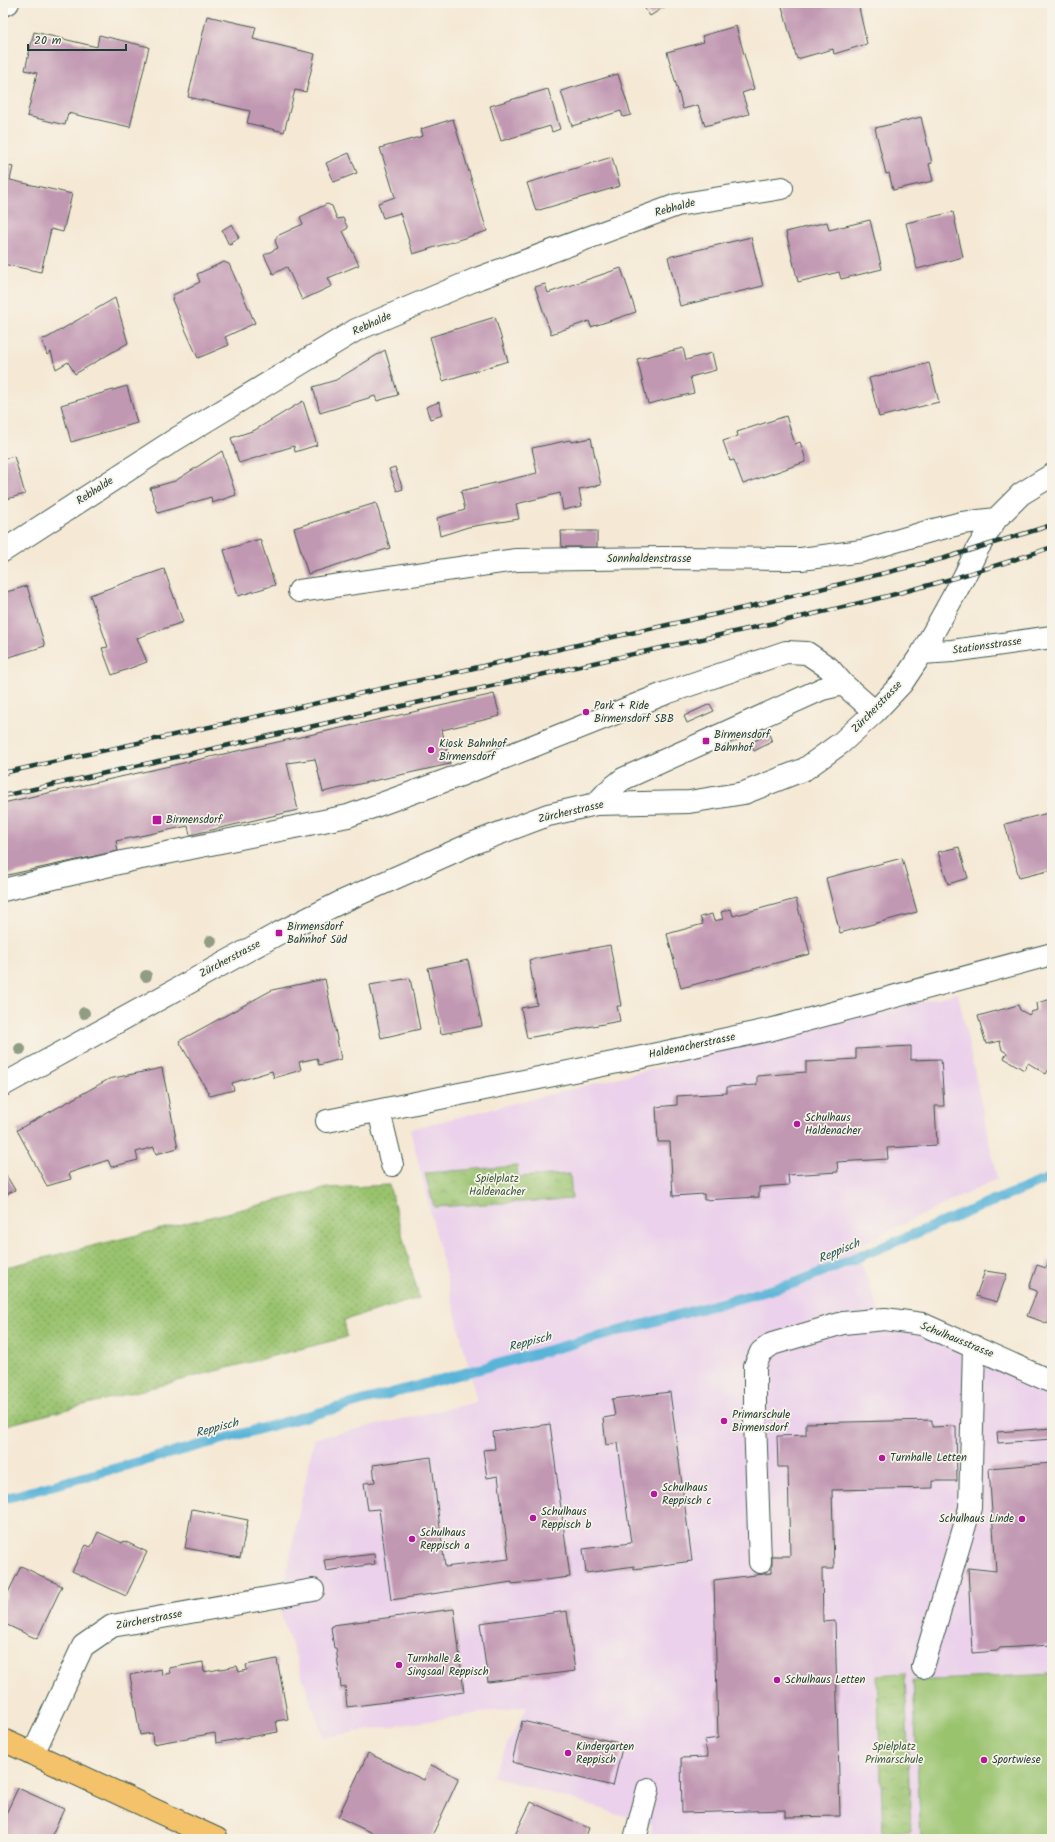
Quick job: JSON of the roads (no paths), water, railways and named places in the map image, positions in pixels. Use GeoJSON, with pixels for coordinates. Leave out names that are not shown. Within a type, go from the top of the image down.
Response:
{"type":"FeatureCollection","features":[{"type":"Feature","properties":{"kind":"main road"},"geometry":{"type":"LineString","coordinates":[[3,1740],[217,1839]]}},
{"type":"Feature","properties":{"kind":"street"},"geometry":{"type":"LineString","coordinates":[[3,5],[8,3]]}},
{"type":"Feature","properties":{"kind":"street","name":"Rebhalde"},"geometry":{"type":"LineString","coordinates":[[3,551],[176,439],[356,330],[479,278],[677,205],[782,188]]}},
{"type":"Feature","properties":{"kind":"street","name":"Zürcherstrasse"},"geometry":{"type":"LineString","coordinates":[[3,1085],[172,991],[340,902],[471,844],[548,816],[596,804],[689,802],[744,793],[805,769],[841,743],[875,712],[902,683],[922,653],[966,575],[978,548],[996,519],[1021,494],[1052,475]]}},
{"type":"Feature","properties":{"kind":"street","name":"Sonnhaldenstrasse"},"geometry":{"type":"LineString","coordinates":[[299,591],[516,560],[662,558],[801,559],[862,551],[962,523],[996,519]]}},
{"type":"Feature","properties":{"kind":"street","name":"Stationsstrasse"},"geometry":{"type":"LineString","coordinates":[[922,653],[1001,645],[1052,637]]}},
{"type":"Feature","properties":{"kind":"street"},"geometry":{"type":"LineString","coordinates":[[3,890],[127,861],[348,816],[458,776],[666,693],[786,652],[807,654],[829,668],[843,684],[875,712]]}},
{"type":"Feature","properties":{"kind":"street"},"geometry":{"type":"LineString","coordinates":[[596,804],[608,791],[623,779],[822,689],[843,684]]}},
{"type":"Feature","properties":{"kind":"street","name":"Haldenacherstrasse"},"geometry":{"type":"LineString","coordinates":[[327,1121],[773,1029],[1052,954]]}},
{"type":"Feature","properties":{"kind":"street"},"geometry":{"type":"LineString","coordinates":[[379,1111],[392,1165]]}},
{"type":"Feature","properties":{"kind":"street","name":"Schulhausstrasse"},"geometry":{"type":"LineString","coordinates":[[760,1562],[755,1420],[755,1366],[761,1352],[772,1344],[843,1323],[885,1319],[922,1324],[1052,1382]]}},
{"type":"Feature","properties":{"kind":"street"},"geometry":{"type":"LineString","coordinates":[[923,1667],[970,1508],[974,1346]]}},
{"type":"Feature","properties":{"kind":"street","name":"Zürcherstrasse"},"geometry":{"type":"LineString","coordinates":[[33,1754],[84,1646],[112,1626],[313,1590]]}},
{"type":"Feature","properties":{"kind":"street"},"geometry":{"type":"LineString","coordinates":[[635,1839],[648,1789]]}},
{"type":"Feature","properties":{"kind":"waterway","name":"Reppisch"},"geometry":{"type":"LineString","coordinates":[[3,1499],[795,1283],[1052,1177]]}},
{"type":"Feature","properties":{"kind":"railway"},"geometry":{"type":"LineString","coordinates":[[3,773],[748,607],[945,558],[1052,525]]}},
{"type":"Feature","properties":{"kind":"railway"},"geometry":{"type":"LineString","coordinates":[[3,796],[889,596],[998,565],[1052,547]]}},
{"type":"Feature","properties":{"kind":"place","name":"Park + Ride Birmensdorf SBB"},"geometry":{"type":"Point","coordinates":[586,712]}},
{"type":"Feature","properties":{"kind":"place","name":"Birmensdorf Bahnhof"},"geometry":{"type":"Point","coordinates":[706,741]}},
{"type":"Feature","properties":{"kind":"place","name":"Kiosk Bahnhof Birmensdorf"},"geometry":{"type":"Point","coordinates":[431,750]}},
{"type":"Feature","properties":{"kind":"place","name":"Birmensdorf"},"geometry":{"type":"Point","coordinates":[157,820]}},
{"type":"Feature","properties":{"kind":"place","name":"Birmensdorf Bahnhof Süd"},"geometry":{"type":"Point","coordinates":[279,933]}},
{"type":"Feature","properties":{"kind":"place","name":"Schulhaus Haldenacher"},"geometry":{"type":"Point","coordinates":[797,1124]}},
{"type":"Feature","properties":{"kind":"place","name":"Primarschule Birmensdorf"},"geometry":{"type":"Point","coordinates":[724,1421]}},
{"type":"Feature","properties":{"kind":"place","name":"Turnhalle Letten"},"geometry":{"type":"Point","coordinates":[882,1458]}},
{"type":"Feature","properties":{"kind":"place","name":"Schulhaus Reppisch c"},"geometry":{"type":"Point","coordinates":[654,1494]}},
{"type":"Feature","properties":{"kind":"place","name":"Schulhaus Reppisch b"},"geometry":{"type":"Point","coordinates":[533,1518]}},
{"type":"Feature","properties":{"kind":"place","name":"Schulhaus Linde"},"geometry":{"type":"Point","coordinates":[1022,1519]}},
{"type":"Feature","properties":{"kind":"place","name":"Schulhaus Reppisch a"},"geometry":{"type":"Point","coordinates":[412,1539]}},
{"type":"Feature","properties":{"kind":"place","name":"Turnhalle & Singsaal Reppisch"},"geometry":{"type":"Point","coordinates":[399,1665]}},
{"type":"Feature","properties":{"kind":"place","name":"Schulhaus Letten"},"geometry":{"type":"Point","coordinates":[777,1680]}},
{"type":"Feature","properties":{"kind":"place","name":"Kindergarten Reppisch"},"geometry":{"type":"Point","coordinates":[568,1753]}},
{"type":"Feature","properties":{"kind":"place","name":"Sportwiese"},"geometry":{"type":"Point","coordinates":[984,1760]}},
{"type":"Feature","properties":{"kind":"park label","name":"Spielplatz Haldenacher"},"geometry":{"type":"Point","coordinates":[497,1185]}},
{"type":"Feature","properties":{"kind":"park label","name":"Spielplatz Primarschule"},"geometry":{"type":"Point","coordinates":[894,1753]}}]}
